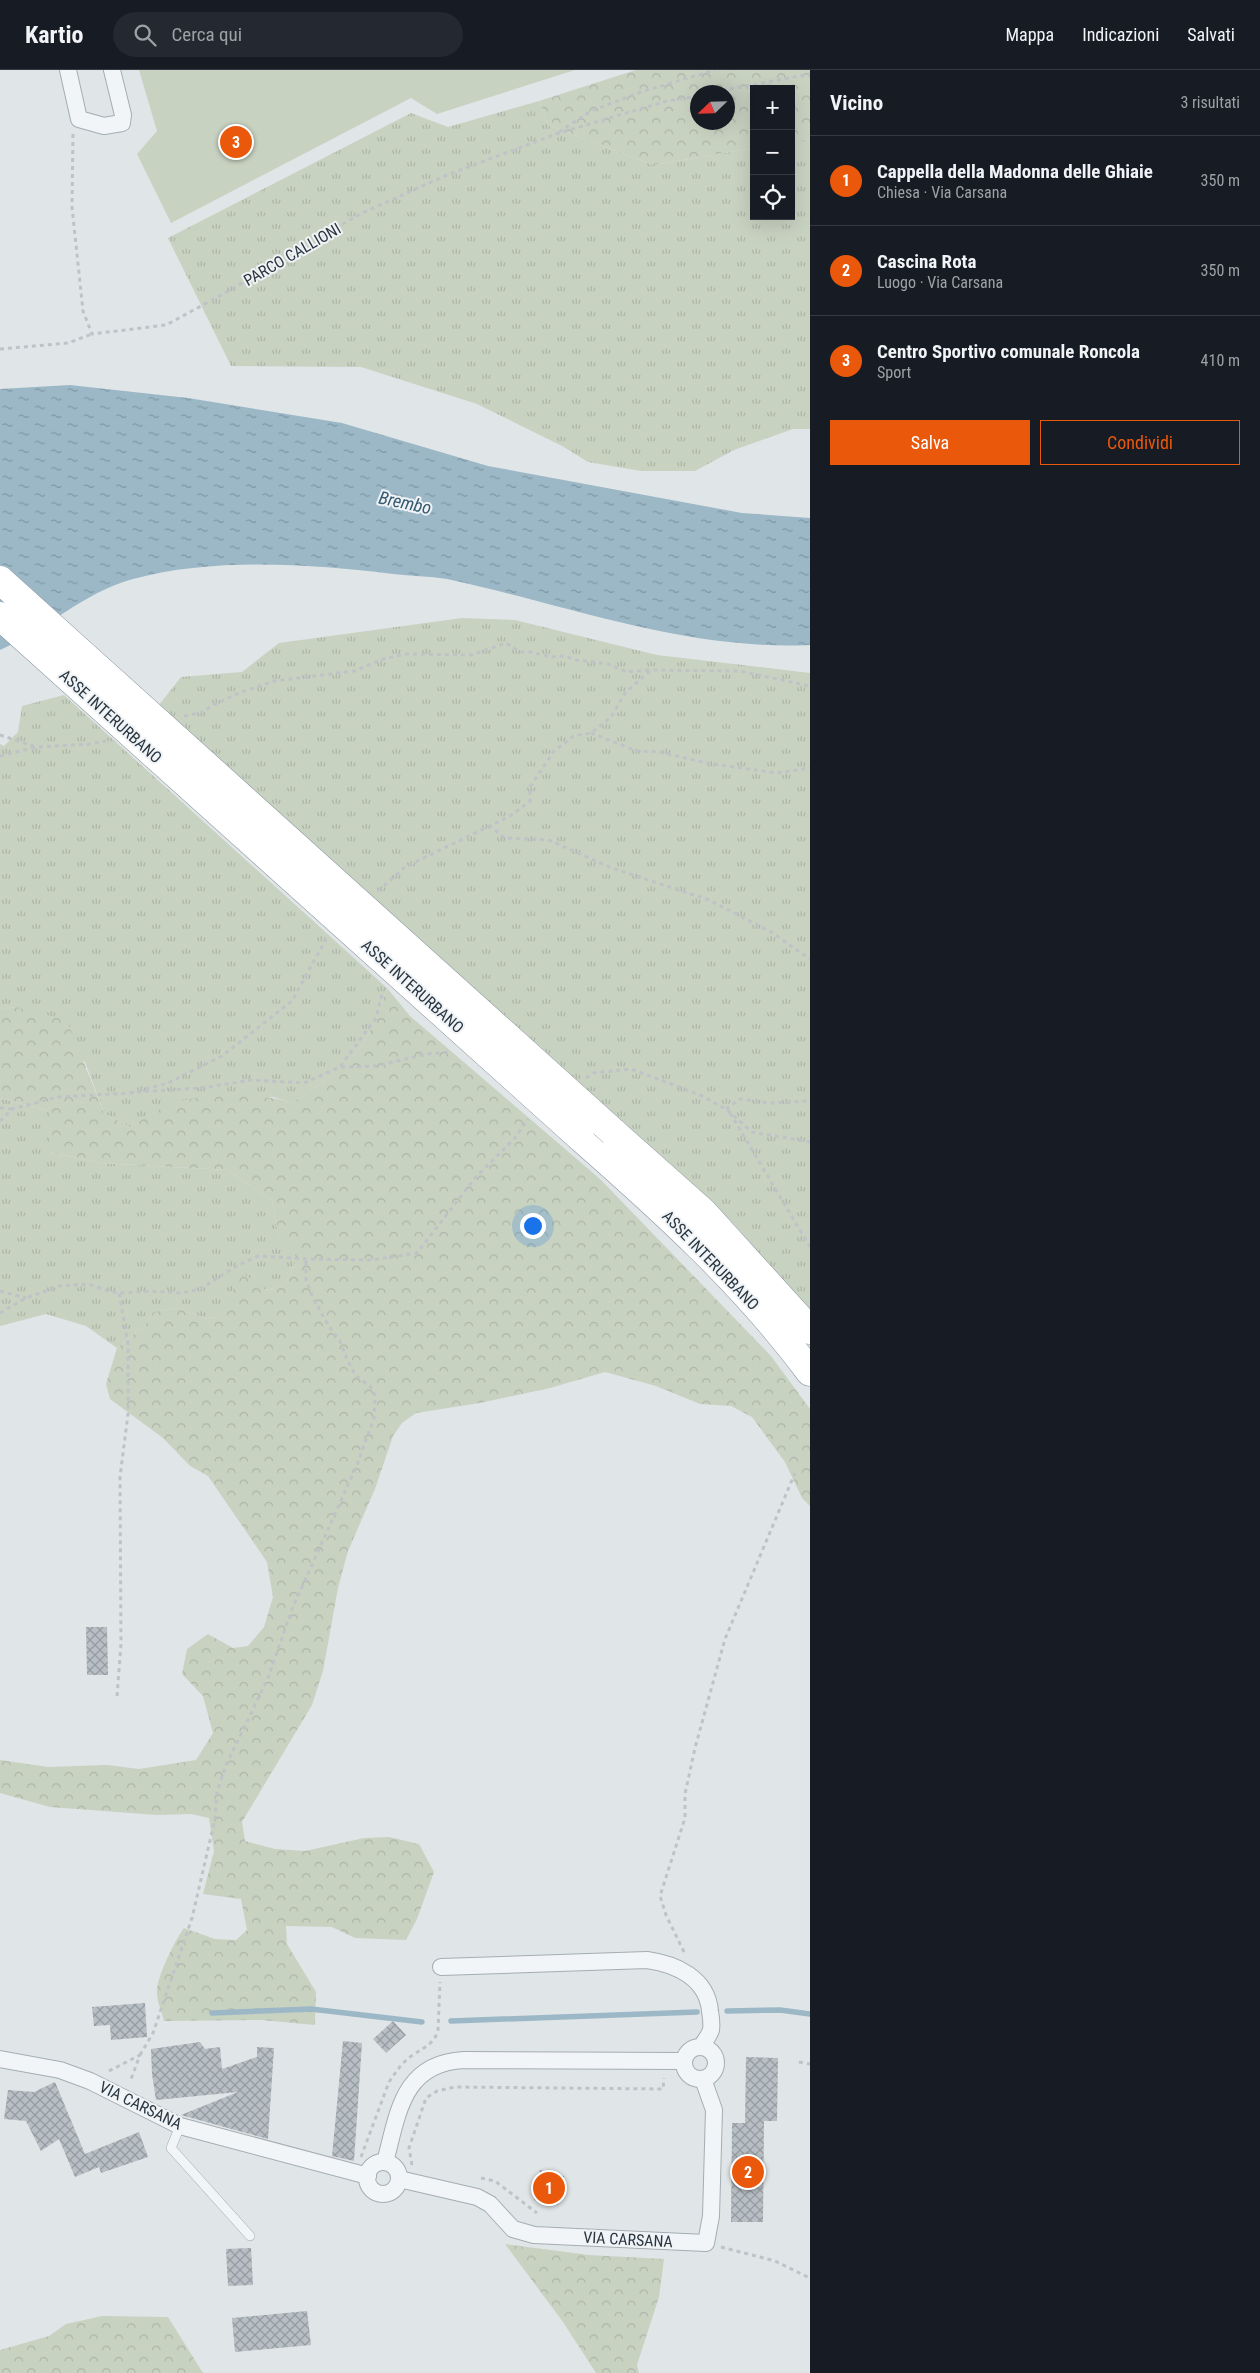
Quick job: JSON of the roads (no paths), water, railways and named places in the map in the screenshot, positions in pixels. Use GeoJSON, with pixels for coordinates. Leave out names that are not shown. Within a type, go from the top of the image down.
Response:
{"type":"FeatureCollection","features":[{"type":"Feature","properties":{"kind":"highway","name":"ASSE INTERURBANO"},"geometry":{"type":"LineString","coordinates":[[0,580],[703,1212],[810,1330]]}},
{"type":"Feature","properties":{"kind":"highway","name":"ASSE INTERURBANO"},"geometry":{"type":"LineString","coordinates":[[0,616],[663,1210],[755,1304],[810,1372]]}},
{"type":"Feature","properties":{"kind":"street"},"geometry":{"type":"LineString","coordinates":[[68,70],[79,119],[104,126],[122,123],[123,115],[112,70]]}},
{"type":"Feature","properties":{"kind":"street"},"geometry":{"type":"LineString","coordinates":[[441,1967],[647,1960],[679,1969],[696,1980],[709,2001],[711,2030],[701,2048]]}},
{"type":"Feature","properties":{"kind":"street"},"geometry":{"type":"LineString","coordinates":[[701,2048],[710,2051],[715,2060],[714,2070],[703,2079],[689,2075],[684,2061],[688,2053],[701,2048]]}},
{"type":"Feature","properties":{"kind":"street","name":"VIA CARSANA"},"geometry":{"type":"LineString","coordinates":[[0,2059],[60,2070],[90,2080],[180,2126],[368,2176]]}},
{"type":"Feature","properties":{"kind":"street"},"geometry":{"type":"LineString","coordinates":[[385,2162],[405,2094],[419,2075],[442,2063],[464,2060],[684,2061]]}},
{"type":"Feature","properties":{"kind":"street","name":"VIA CARSANA"},"geometry":{"type":"LineString","coordinates":[[399,2179],[477,2197],[490,2204],[513,2229],[534,2235],[706,2243],[711,2216],[714,2110],[703,2079]]}},
{"type":"Feature","properties":{"kind":"street"},"geometry":{"type":"LineString","coordinates":[[385,2162],[394,2166],[399,2179],[392,2192],[382,2194],[373,2190],[368,2176],[372,2167],[385,2162]]}},
{"type":"Feature","properties":{"kind":"lane"},"geometry":{"type":"LineString","coordinates":[[180,2126],[171,2148],[250,2236]]}},
{"type":"Feature","properties":{"kind":"water","name":"Brembo"},"geometry":{"type":"Polygon","coordinates":[[[70,385],[188,398],[342,423],[488,466],[742,513],[810,518],[810,645],[764,645],[672,634],[447,579],[329,567],[263,564],[196,568],[164,572],[133,579],[98,593],[17,642],[0,650],[0,389],[70,385]]]}},
{"type":"Feature","properties":{"kind":"waterway"},"geometry":{"type":"LineString","coordinates":[[212,2013],[311,2009],[422,2022]]}},
{"type":"Feature","properties":{"kind":"waterway"},"geometry":{"type":"LineString","coordinates":[[727,2011],[780,2010],[810,2014]]}},
{"type":"Feature","properties":{"kind":"waterway"},"geometry":{"type":"LineString","coordinates":[[451,2021],[697,2012]]}},
{"type":"Feature","properties":{"kind":"place","name":"Centro Sportivo comunale Roncola"},"geometry":{"type":"Point","coordinates":[236,142]}},
{"type":"Feature","properties":{"kind":"place","name":"Cascina Rota"},"geometry":{"type":"Point","coordinates":[748,2172]}},
{"type":"Feature","properties":{"kind":"place","name":"Cappella della Madonna delle Ghiaie"},"geometry":{"type":"Point","coordinates":[549,2188]}}]}
